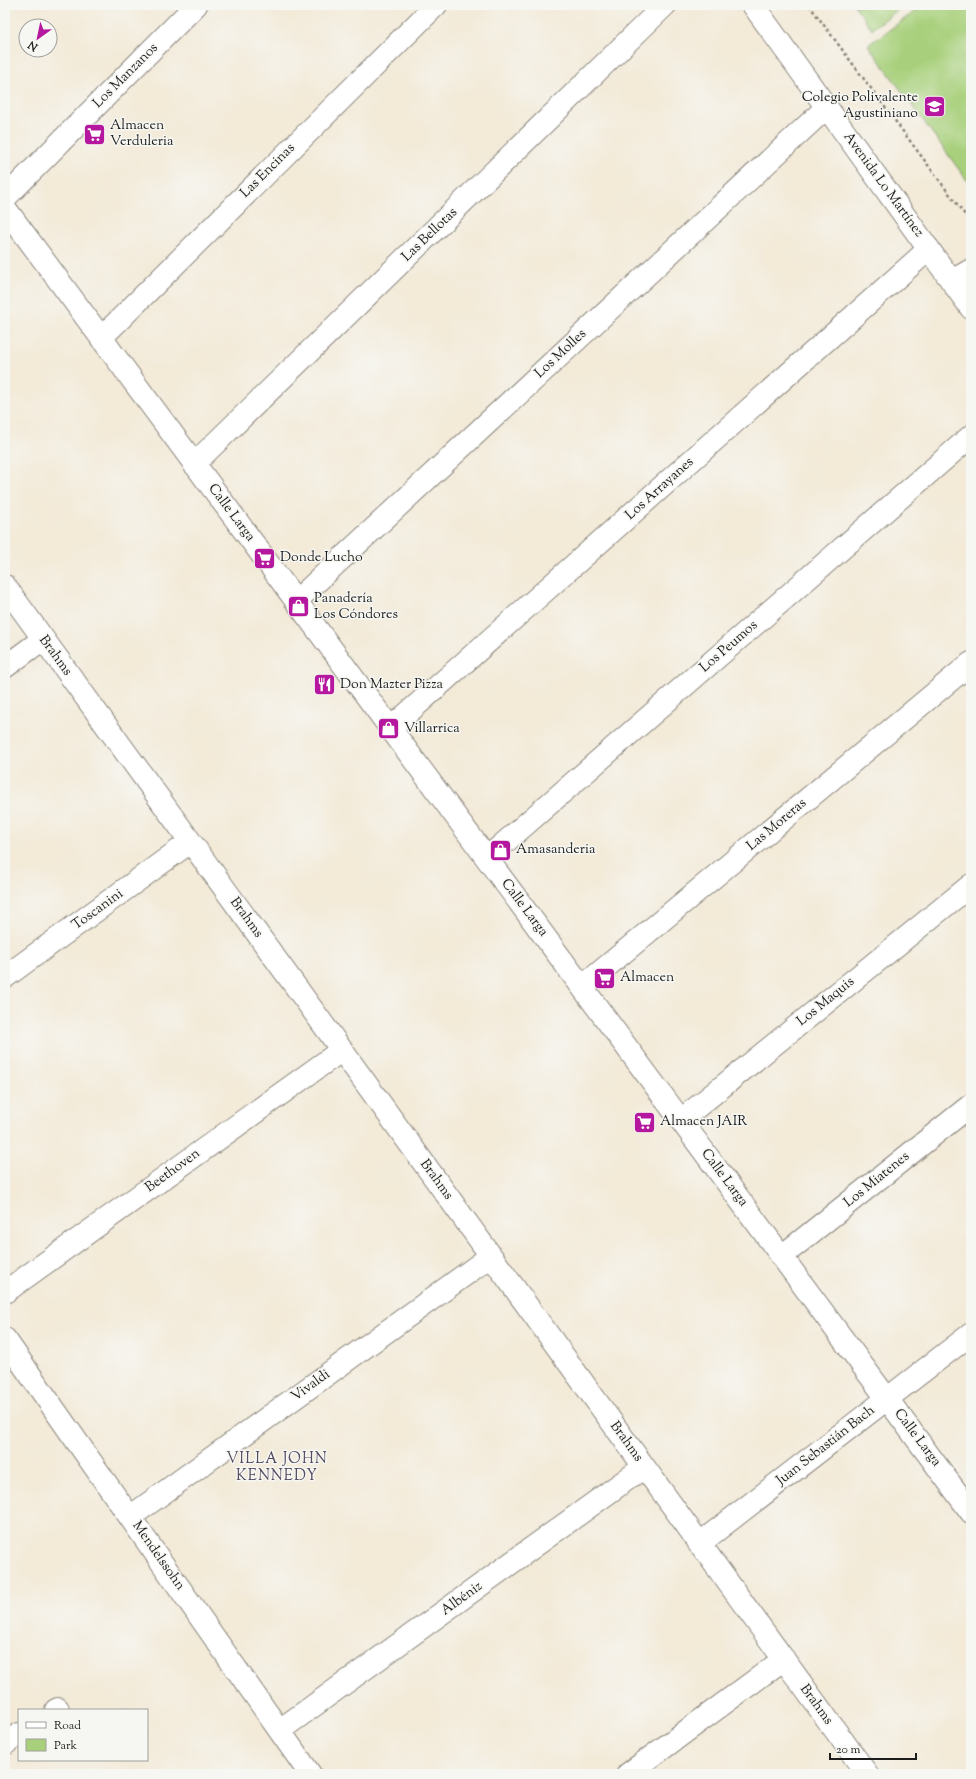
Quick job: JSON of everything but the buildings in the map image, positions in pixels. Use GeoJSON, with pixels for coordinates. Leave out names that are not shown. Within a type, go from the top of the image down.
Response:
{"type":"FeatureCollection","features":[{"type":"Feature","properties":{"kind":"street","name":"Los Manzanos"},"geometry":{"type":"LineString","coordinates":[[5,198],[196,5]]}},
{"type":"Feature","properties":{"kind":"street","name":"Las Encinas"},"geometry":{"type":"LineString","coordinates":[[101,338],[436,5]]}},
{"type":"Feature","properties":{"kind":"street","name":"Las Bellotas"},"geometry":{"type":"LineString","coordinates":[[194,464],[665,5]]}},
{"type":"Feature","properties":{"kind":"street","name":"Avenida Lo Martínez"},"geometry":{"type":"LineString","coordinates":[[753,5],[971,308]]}},
{"type":"Feature","properties":{"kind":"street","name":"Los Molles"},"geometry":{"type":"LineString","coordinates":[[296,601],[827,107]]}},
{"type":"Feature","properties":{"kind":"street","name":"Calle Larga"},"geometry":{"type":"LineString","coordinates":[[5,208],[971,1512]]}},
{"type":"Feature","properties":{"kind":"street","name":"Los Arrayanes"},"geometry":{"type":"LineString","coordinates":[[391,728],[929,250]]}},
{"type":"Feature","properties":{"kind":"street"},"geometry":{"type":"LineString","coordinates":[[952,281],[971,270]]}},
{"type":"Feature","properties":{"kind":"street","name":"Los Peumos"},"geometry":{"type":"LineString","coordinates":[[487,858],[971,436]]}},
{"type":"Feature","properties":{"kind":"street","name":"Brahms"},"geometry":{"type":"LineString","coordinates":[[5,586],[867,1774]]}},
{"type":"Feature","properties":{"kind":"street"},"geometry":{"type":"LineString","coordinates":[[5,667],[43,639]]}},
{"type":"Feature","properties":{"kind":"street","name":"Las Moreras"},"geometry":{"type":"LineString","coordinates":[[582,987],[971,663]]}},
{"type":"Feature","properties":{"kind":"street","name":"Toscanini"},"geometry":{"type":"LineString","coordinates":[[5,977],[190,842]]}},
{"type":"Feature","properties":{"kind":"street","name":"Los Maquis"},"geometry":{"type":"LineString","coordinates":[[681,1120],[971,885]]}},
{"type":"Feature","properties":{"kind":"street","name":"Beethoven"},"geometry":{"type":"LineString","coordinates":[[5,1292],[342,1050]]}},
{"type":"Feature","properties":{"kind":"street","name":"Los Miatenes"},"geometry":{"type":"LineString","coordinates":[[782,1256],[971,1105]]}},
{"type":"Feature","properties":{"kind":"street","name":"Vivaldi"},"geometry":{"type":"LineString","coordinates":[[130,1517],[491,1256]]}},
{"type":"Feature","properties":{"kind":"street","name":"Juan Sebastián Bach"},"geometry":{"type":"LineString","coordinates":[[699,1544],[971,1334]]}},
{"type":"Feature","properties":{"kind":"street","name":"Mendelssohn"},"geometry":{"type":"LineString","coordinates":[[5,1339],[310,1774]]}},
{"type":"Feature","properties":{"kind":"street","name":"Albéniz"},"geometry":{"type":"LineString","coordinates":[[280,1730],[644,1467]]}},
{"type":"Feature","properties":{"kind":"street"},"geometry":{"type":"LineString","coordinates":[[628,1774],[784,1659]]}},
{"type":"Feature","properties":{"kind":"street"},"geometry":{"type":"LineString","coordinates":[[5,1744],[18,1735]]}},
{"type":"Feature","properties":{"kind":"path"},"geometry":{"type":"LineString","coordinates":[[809,5],[971,223]]}},
{"type":"Feature","properties":{"kind":"green space"},"geometry":{"type":"Polygon","coordinates":[[[854,5],[904,5],[872,29],[854,5]]]}},
{"type":"Feature","properties":{"kind":"green space","name":"Colegio Polivalente Agustiniano"},"geometry":{"type":"Polygon","coordinates":[[[924,5],[971,5],[971,186],[868,45],[924,5]]]}},
{"type":"Feature","properties":{"kind":"place","name":"Colegio Polivalente Agustiniano"},"geometry":{"type":"Point","coordinates":[934,106]}},
{"type":"Feature","properties":{"kind":"place","name":"Almacen Verduleria"},"geometry":{"type":"Point","coordinates":[94,134]}},
{"type":"Feature","properties":{"kind":"place","name":"Donde Lucho"},"geometry":{"type":"Point","coordinates":[264,558]}},
{"type":"Feature","properties":{"kind":"place","name":"Panadería Los Cóndores"},"geometry":{"type":"Point","coordinates":[299,607]}},
{"type":"Feature","properties":{"kind":"place","name":"Don Mazter Pizza"},"geometry":{"type":"Point","coordinates":[325,685]}},
{"type":"Feature","properties":{"kind":"place","name":"Villarrica"},"geometry":{"type":"Point","coordinates":[389,729]}},
{"type":"Feature","properties":{"kind":"place","name":"Amasanderia"},"geometry":{"type":"Point","coordinates":[500,850]}},
{"type":"Feature","properties":{"kind":"place","name":"Almacen"},"geometry":{"type":"Point","coordinates":[604,978]}},
{"type":"Feature","properties":{"kind":"place","name":"Almacen JAIR"},"geometry":{"type":"Point","coordinates":[644,1122]}},
{"type":"Feature","properties":{"kind":"district","name":"VILLA JOHN KENNEDY"},"geometry":{"type":"Point","coordinates":[277,1468]}}]}
